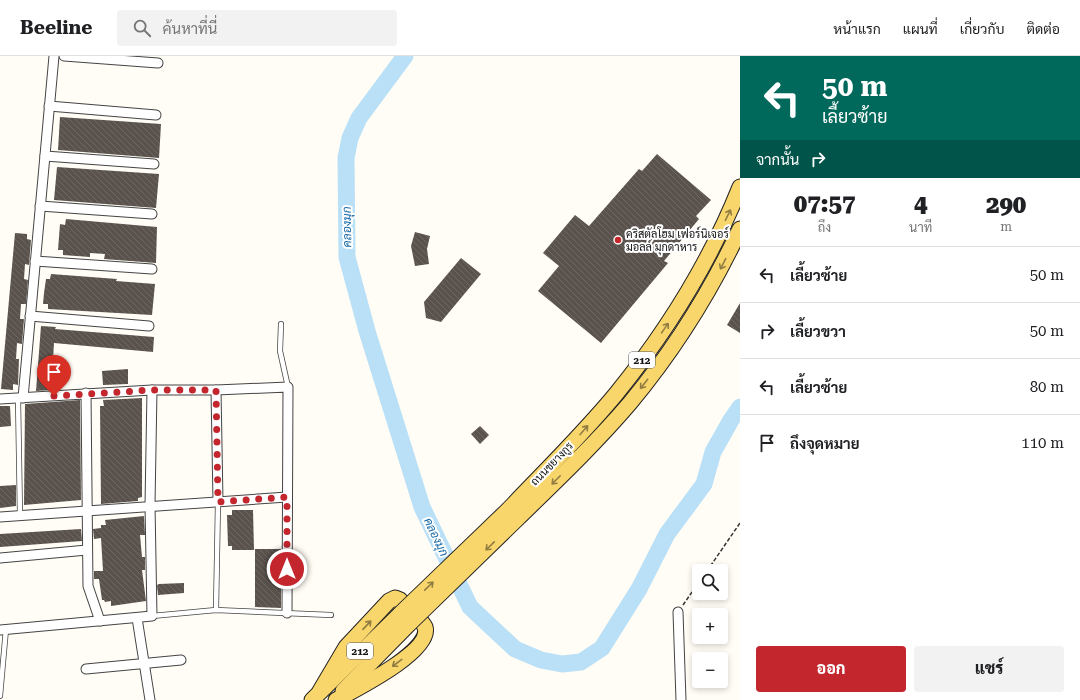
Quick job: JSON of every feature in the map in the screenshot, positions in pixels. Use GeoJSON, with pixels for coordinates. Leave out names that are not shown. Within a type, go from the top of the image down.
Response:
{"type":"FeatureCollection","features":[{"type":"Feature","properties":{"kind":"main road","name":"ถนนชยางกูร"},"geometry":{"type":"LineString","coordinates":[[513,514],[639,365],[679,308],[706,260],[731,210],[740,187]]}},
{"type":"Feature","properties":{"kind":"main road","name":"ถนนชยางกูร"},"geometry":{"type":"LineString","coordinates":[[316,695],[406,618],[513,514],[598,437],[629,403],[653,373],[693,316],[722,268],[740,229]]}},
{"type":"Feature","properties":{"kind":"main road"},"geometry":{"type":"LineString","coordinates":[[316,695],[346,647],[389,601],[395,598],[400,600],[425,626],[426,633],[422,642],[398,663],[379,676],[335,700]]}},
{"type":"Feature","properties":{"kind":"main road","name":"ถนนชยางกูร"},"geometry":{"type":"LineString","coordinates":[[335,700],[406,618]]}},
{"type":"Feature","properties":{"kind":"street"},"geometry":{"type":"LineString","coordinates":[[21,398],[54,56]]}},
{"type":"Feature","properties":{"kind":"street"},"geometry":{"type":"LineString","coordinates":[[64,56],[158,64]]}},
{"type":"Feature","properties":{"kind":"street"},"geometry":{"type":"LineString","coordinates":[[49,106],[156,115]]}},
{"type":"Feature","properties":{"kind":"street"},"geometry":{"type":"LineString","coordinates":[[45,156],[154,164]]}},
{"type":"Feature","properties":{"kind":"street"},"geometry":{"type":"LineString","coordinates":[[40,206],[152,214]]}},
{"type":"Feature","properties":{"kind":"street"},"geometry":{"type":"LineString","coordinates":[[35,261],[152,269]]}},
{"type":"Feature","properties":{"kind":"street"},"geometry":{"type":"LineString","coordinates":[[30,316],[149,326]]}},
{"type":"Feature","properties":{"kind":"street"},"geometry":{"type":"LineString","coordinates":[[0,399],[152,390],[216,390],[288,387],[288,613]]}},
{"type":"Feature","properties":{"kind":"street"},"geometry":{"type":"LineString","coordinates":[[3,629],[152,616],[150,505],[152,390]]}},
{"type":"Feature","properties":{"kind":"street"},"geometry":{"type":"LineString","coordinates":[[216,390],[218,502]]}},
{"type":"Feature","properties":{"kind":"street"},"geometry":{"type":"LineString","coordinates":[[86,393],[86,510],[88,586],[100,621]]}},
{"type":"Feature","properties":{"kind":"street"},"geometry":{"type":"LineString","coordinates":[[0,517],[150,505],[287,497]]}},
{"type":"Feature","properties":{"kind":"street"},"geometry":{"type":"LineString","coordinates":[[0,558],[87,550]]}},
{"type":"Feature","properties":{"kind":"street"},"geometry":{"type":"LineString","coordinates":[[678,612],[681,700]]}},
{"type":"Feature","properties":{"kind":"street"},"geometry":{"type":"LineString","coordinates":[[137,618],[150,700]]}},
{"type":"Feature","properties":{"kind":"street"},"geometry":{"type":"LineString","coordinates":[[86,669],[181,660]]}},
{"type":"Feature","properties":{"kind":"lane"},"geometry":{"type":"LineString","coordinates":[[281,324],[280,351],[288,387]]}},
{"type":"Feature","properties":{"kind":"lane"},"geometry":{"type":"LineString","coordinates":[[20,515],[21,398]]}},
{"type":"Feature","properties":{"kind":"lane"},"geometry":{"type":"LineString","coordinates":[[216,610],[218,502]]}},
{"type":"Feature","properties":{"kind":"lane"},"geometry":{"type":"LineString","coordinates":[[152,616],[216,610],[331,615]]}},
{"type":"Feature","properties":{"kind":"lane"},"geometry":{"type":"LineString","coordinates":[[0,696],[3,629]]}},
{"type":"Feature","properties":{"kind":"path"},"geometry":{"type":"LineString","coordinates":[[712,564],[740,523]]}},
{"type":"Feature","properties":{"kind":"path"},"geometry":{"type":"LineString","coordinates":[[678,612],[692,592]]}},
{"type":"Feature","properties":{"kind":"building"},"geometry":{"type":"Polygon","coordinates":[[[60,117],[161,124],[159,158],[58,150],[60,117]]]}},
{"type":"Feature","properties":{"kind":"building","name":"คริสตัลโฮม เฟอร์นิเจอร์ มอลล์ มุกดาหาร"},"geometry":{"type":"Polygon","coordinates":[[[657,154],[711,200],[696,216],[699,219],[664,261],[668,263],[601,343],[538,291],[559,266],[543,253],[575,215],[589,226],[639,169],[642,171],[657,154]]]}},
{"type":"Feature","properties":{"kind":"building"},"geometry":{"type":"Polygon","coordinates":[[[57,167],[159,174],[156,208],[54,200],[57,167]]]}},
{"type":"Feature","properties":{"kind":"building"},"geometry":{"type":"Polygon","coordinates":[[[66,219],[157,227],[156,263],[104,259],[105,254],[90,253],[90,257],[63,255],[63,250],[58,250],[60,224],[65,225],[66,219]]]}},
{"type":"Feature","properties":{"kind":"building"},"geometry":{"type":"Polygon","coordinates":[[[415,232],[430,236],[427,249],[429,264],[415,266],[411,246],[415,232]]]}},
{"type":"Feature","properties":{"kind":"building"},"geometry":{"type":"Polygon","coordinates":[[[15,233],[27,234],[27,239],[31,240],[29,265],[25,264],[24,279],[28,280],[26,304],[21,304],[20,319],[24,319],[22,344],[17,343],[16,359],[19,359],[18,385],[13,384],[13,390],[1,389],[15,233]]]}},
{"type":"Feature","properties":{"kind":"building"},"geometry":{"type":"Polygon","coordinates":[[[461,258],[481,274],[441,322],[426,318],[424,302],[461,258]]]}},
{"type":"Feature","properties":{"kind":"building"},"geometry":{"type":"Polygon","coordinates":[[[51,274],[117,279],[116,281],[155,284],[152,315],[48,309],[48,304],[43,304],[46,279],[50,279],[51,274]]]}},
{"type":"Feature","properties":{"kind":"building"},"geometry":{"type":"Polygon","coordinates":[[[740,303],[740,333],[727,325],[740,303]]]}},
{"type":"Feature","properties":{"kind":"building"},"geometry":{"type":"Polygon","coordinates":[[[41,326],[56,327],[55,329],[154,337],[153,352],[54,343],[51,390],[36,391],[41,326]]]}},
{"type":"Feature","properties":{"kind":"building"},"geometry":{"type":"Polygon","coordinates":[[[128,369],[128,384],[103,385],[102,371],[128,369]]]}},
{"type":"Feature","properties":{"kind":"building"},"geometry":{"type":"Polygon","coordinates":[[[142,398],[142,497],[138,498],[138,501],[101,504],[100,406],[104,406],[103,400],[142,398]]]}},
{"type":"Feature","properties":{"kind":"building"},"geometry":{"type":"Polygon","coordinates":[[[80,400],[81,500],[24,505],[25,404],[80,400]]]}},
{"type":"Feature","properties":{"kind":"building"},"geometry":{"type":"Polygon","coordinates":[[[0,406],[10,406],[11,426],[0,427],[0,406]]]}},
{"type":"Feature","properties":{"kind":"building"},"geometry":{"type":"Polygon","coordinates":[[[480,426],[489,435],[480,444],[471,434],[480,426]]]}},
{"type":"Feature","properties":{"kind":"building"},"geometry":{"type":"Polygon","coordinates":[[[16,485],[16,506],[0,508],[0,486],[16,485]]]}},
{"type":"Feature","properties":{"kind":"building"},"geometry":{"type":"Polygon","coordinates":[[[232,510],[253,510],[254,550],[232,550],[232,546],[228,546],[227,515],[232,515],[232,510]]]}},
{"type":"Feature","properties":{"kind":"building"},"geometry":{"type":"Polygon","coordinates":[[[144,516],[145,535],[140,535],[142,557],[145,557],[145,570],[142,570],[146,601],[111,606],[111,601],[105,602],[102,600],[99,579],[94,579],[94,571],[103,571],[101,538],[94,539],[93,529],[101,528],[101,525],[106,525],[105,520],[144,516]]]}},
{"type":"Feature","properties":{"kind":"building"},"geometry":{"type":"Polygon","coordinates":[[[81,529],[82,541],[0,547],[0,534],[81,529]]]}},
{"type":"Feature","properties":{"kind":"building"},"geometry":{"type":"Polygon","coordinates":[[[255,549],[281,549],[281,608],[255,607],[255,549]]]}},
{"type":"Feature","properties":{"kind":"building"},"geometry":{"type":"Polygon","coordinates":[[[184,583],[184,593],[158,595],[157,585],[159,584],[184,583]]]}},
{"type":"Feature","properties":{"kind":"waterway","name":"คลองมุก"},"geometry":{"type":"LineString","coordinates":[[405,56],[359,118],[350,138],[346,158],[347,257],[367,331],[422,507],[470,607],[515,649],[541,660],[562,664],[581,662],[602,648],[639,589],[667,534],[704,484],[713,452],[740,407]]}},
{"type":"Feature","properties":{"kind":"place","name":"คริสตัลโฮม เฟอร์นิเจอร์ มอลล์ มุกดาหาร"},"geometry":{"type":"Point","coordinates":[618,240]}},
{"type":"Feature","properties":{"kind":"route"},"geometry":{"type":"LineString","coordinates":[[54,396],[152,390],[216,390],[218,502],[287,497],[287,569]]}}]}
